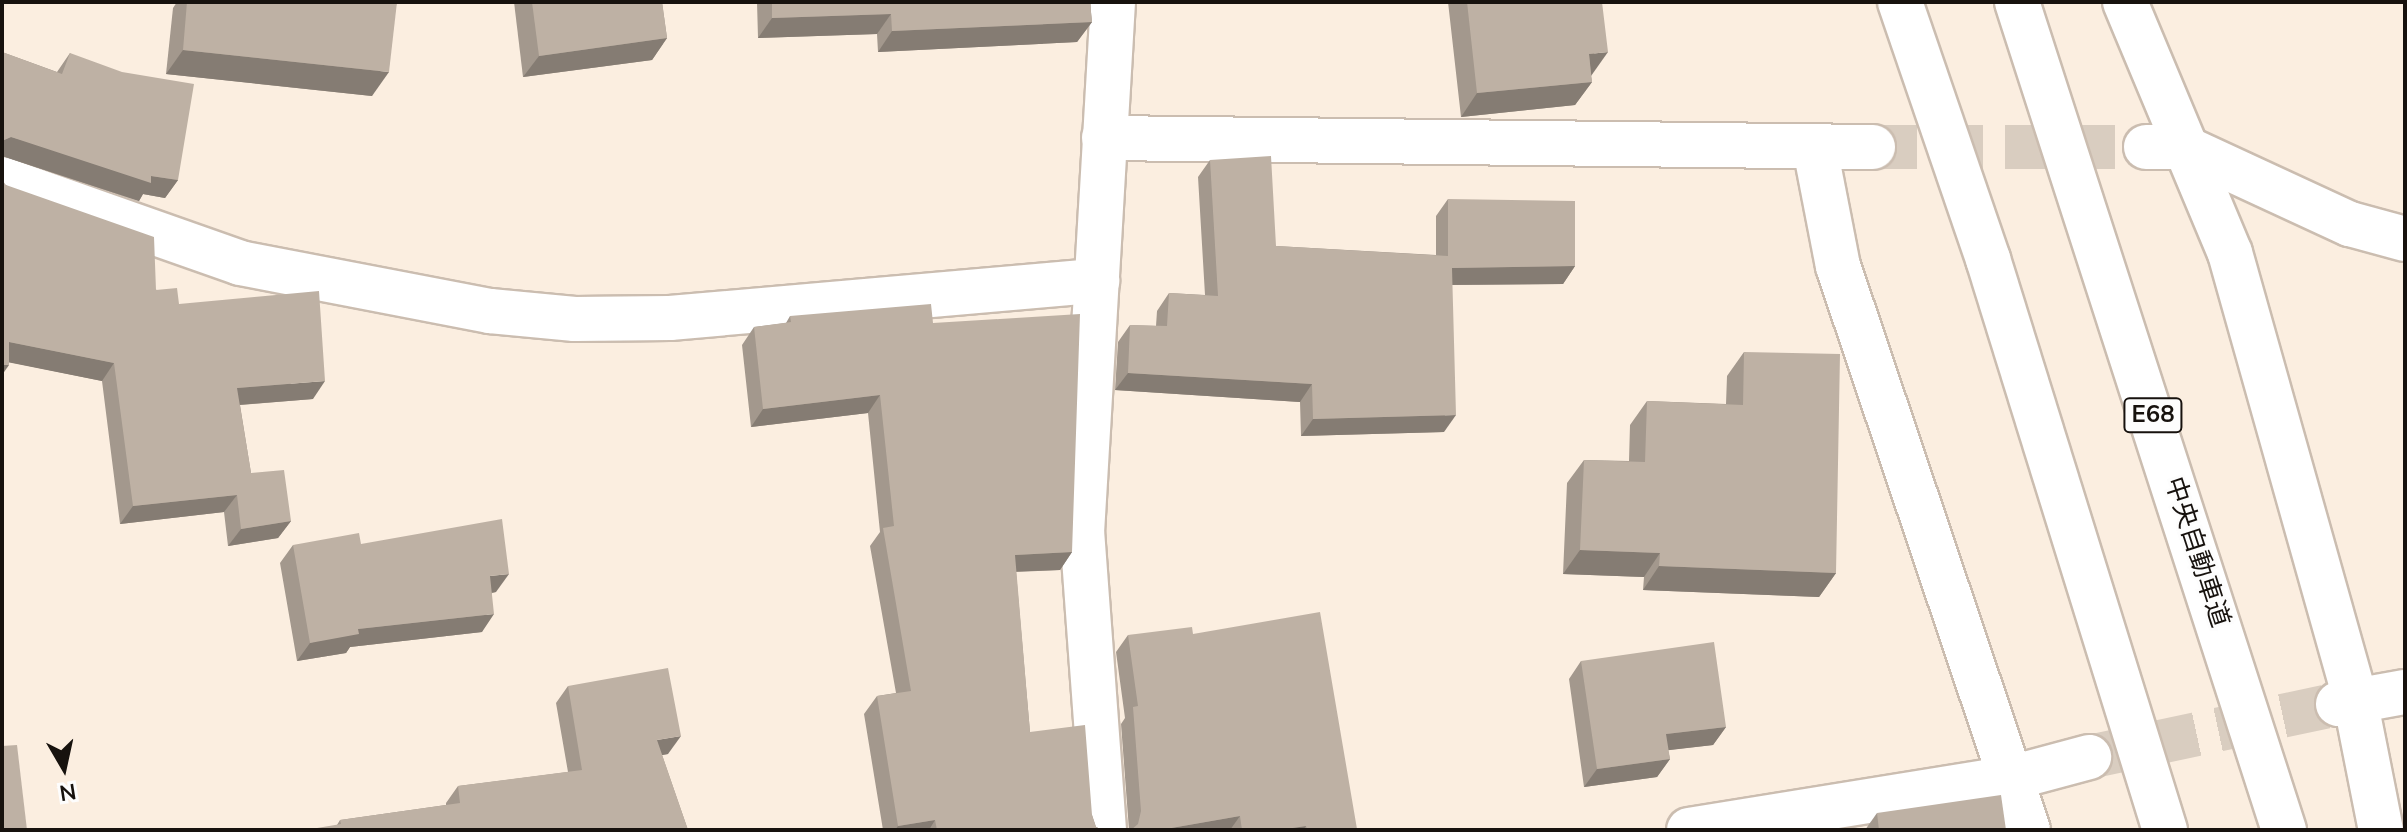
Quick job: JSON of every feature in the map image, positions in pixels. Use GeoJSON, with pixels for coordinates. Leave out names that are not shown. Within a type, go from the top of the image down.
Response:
{"type":"FeatureCollection","features":[{"type":"Feature","properties":{"kind":"main road"},"geometry":{"type":"LineString","coordinates":[[1104,830],[1082,533],[1113,2]]}},
{"type":"Feature","properties":{"kind":"main road"},"geometry":{"type":"LineString","coordinates":[[1900,2],[1988,259],[2165,830]]}},
{"type":"Feature","properties":{"kind":"main road","name":"中央自動車道"},"geometry":{"type":"LineString","coordinates":[[2017,2],[2284,830]]}},
{"type":"Feature","properties":{"kind":"main road"},"geometry":{"type":"LineString","coordinates":[[2125,2],[2164,147],[2230,253],[2381,830]]}},
{"type":"Feature","properties":{"kind":"main road"},"geometry":{"type":"LineString","coordinates":[[1104,138],[1873,147]]}},
{"type":"Feature","properties":{"kind":"main road"},"geometry":{"type":"LineString","coordinates":[[2164,147],[2350,224],[2405,239]]}},
{"type":"Feature","properties":{"kind":"main road"},"geometry":{"type":"LineString","coordinates":[[1815,148],[1838,266],[2028,830]]}},
{"type":"Feature","properties":{"kind":"main road"},"geometry":{"type":"LineString","coordinates":[[2,179],[240,263],[490,311],[561,318],[670,318],[1097,281]]}},
{"type":"Feature","properties":{"kind":"main road"},"geometry":{"type":"LineString","coordinates":[[2346,701],[2405,692]]}},
{"type":"Feature","properties":{"kind":"main road"},"geometry":{"type":"LineString","coordinates":[[1689,830],[2011,778],[2089,757]]}},
{"type":"Feature","properties":{"kind":"building"},"geometry":{"type":"Polygon","coordinates":[[[187,2],[397,2],[389,72],[183,50],[187,2]]]}},
{"type":"Feature","properties":{"kind":"building"},"geometry":{"type":"Polygon","coordinates":[[[532,2],[662,2],[667,38],[539,56],[532,2]]]}},
{"type":"Feature","properties":{"kind":"building"},"geometry":{"type":"Polygon","coordinates":[[[772,2],[1090,2],[1092,22],[892,31],[891,14],[772,18],[772,2]]]}},
{"type":"Feature","properties":{"kind":"building"},"geometry":{"type":"Polygon","coordinates":[[[1467,2],[1602,2],[1608,52],[1589,54],[1592,82],[1477,93],[1467,2]]]}},
{"type":"Feature","properties":{"kind":"building"},"geometry":{"type":"Polygon","coordinates":[[[2,52],[62,74],[70,53],[122,72],[194,84],[178,180],[151,176],[151,183],[11,137],[2,141],[2,52]]]}},
{"type":"Feature","properties":{"kind":"building"},"geometry":{"type":"Polygon","coordinates":[[[1271,156],[1276,246],[1448,256],[1448,199],[1575,201],[1575,266],[1452,268],[1456,415],[1313,419],[1312,384],[1128,373],[1130,325],[1167,326],[1169,293],[1218,296],[1210,160],[1271,156]]]}},
{"type":"Feature","properties":{"kind":"building"},"geometry":{"type":"Polygon","coordinates":[[[2,180],[6,185],[154,237],[156,290],[177,288],[179,304],[319,291],[325,381],[237,388],[251,473],[284,470],[291,521],[241,529],[237,495],[133,506],[114,363],[9,342],[9,365],[2,365],[2,180]]]}},
{"type":"Feature","properties":{"kind":"building"},"geometry":{"type":"Polygon","coordinates":[[[931,304],[933,323],[1080,314],[1072,552],[1015,555],[1030,732],[1085,725],[1092,815],[1096,827],[1103,830],[937,830],[935,820],[898,826],[877,696],[911,691],[883,528],[894,526],[880,395],[763,409],[754,327],[791,322],[790,316],[931,304]]]}},
{"type":"Feature","properties":{"kind":"building"},"geometry":{"type":"Polygon","coordinates":[[[1744,352],[1840,354],[1836,573],[1659,566],[1660,553],[1580,550],[1584,460],[1645,462],[1647,401],[1743,405],[1744,352]]]}},
{"type":"Feature","properties":{"kind":"building"},"geometry":{"type":"Polygon","coordinates":[[[502,519],[509,574],[490,576],[494,614],[358,629],[359,634],[310,643],[293,545],[359,533],[361,544],[502,519]]]}},
{"type":"Feature","properties":{"kind":"building"},"geometry":{"type":"Polygon","coordinates":[[[1320,612],[1357,829],[1307,830],[1306,826],[1242,830],[1240,816],[1160,830],[1131,830],[1138,824],[1141,811],[1133,707],[1138,706],[1128,635],[1192,627],[1193,634],[1320,612]]]}},
{"type":"Feature","properties":{"kind":"building"},"geometry":{"type":"Polygon","coordinates":[[[1714,642],[1726,727],[1666,734],[1670,759],[1597,769],[1581,661],[1714,642]]]}},
{"type":"Feature","properties":{"kind":"building"},"geometry":{"type":"Polygon","coordinates":[[[668,668],[681,736],[657,740],[688,830],[305,830],[341,824],[340,820],[460,803],[458,786],[582,770],[568,686],[668,668]]]}},
{"type":"Feature","properties":{"kind":"building"},"geometry":{"type":"Polygon","coordinates":[[[17,745],[27,830],[2,830],[2,746],[17,745]]]}},
{"type":"Feature","properties":{"kind":"building"},"geometry":{"type":"Polygon","coordinates":[[[2001,795],[2006,830],[1879,830],[1877,813],[2001,795]]]}},
{"type":"Feature","properties":{"kind":"tunnel"},"geometry":{"type":"LineString","coordinates":[[1873,147],[2146,147]]}},
{"type":"Feature","properties":{"kind":"tunnel"},"geometry":{"type":"LineString","coordinates":[[2089,757],[2338,704]]}}]}
